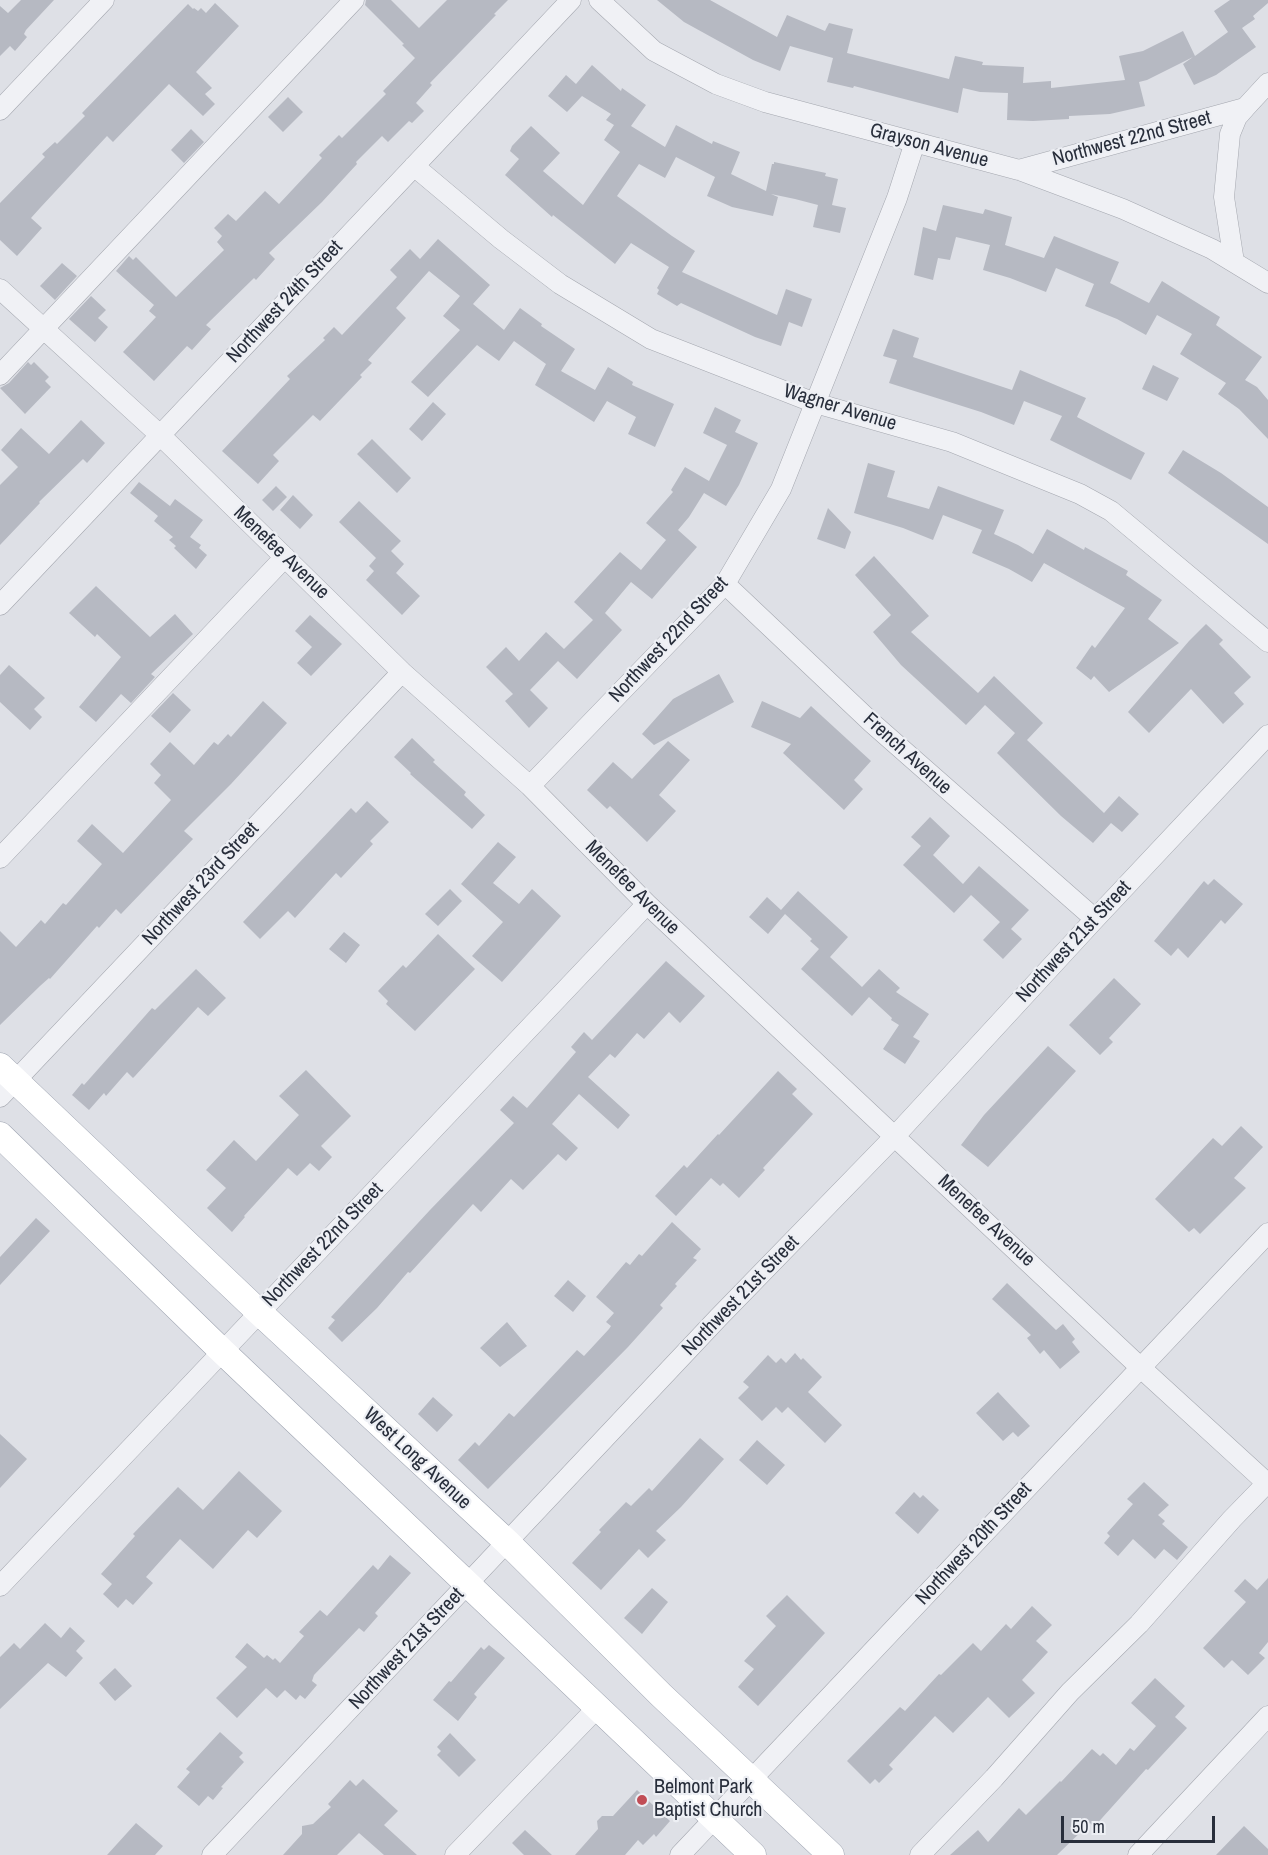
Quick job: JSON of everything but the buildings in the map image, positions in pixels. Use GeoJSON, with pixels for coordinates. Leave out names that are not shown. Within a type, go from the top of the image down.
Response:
{"type":"FeatureCollection","features":[{"type":"Feature","properties":{"kind":"main road","name":"West Long Avenue"},"geometry":{"type":"LineString","coordinates":[[5,1081],[507,1542],[661,1695],[831,1855]]}},
{"type":"Feature","properties":{"kind":"main road"},"geometry":{"type":"LineString","coordinates":[[0,1135],[222,1351],[753,1855]]}},
{"type":"Feature","properties":{"kind":"street"},"geometry":{"type":"LineString","coordinates":[[0,110],[104,0]]}},
{"type":"Feature","properties":{"kind":"street"},"geometry":{"type":"LineString","coordinates":[[0,375],[354,0]]}},
{"type":"Feature","properties":{"kind":"street","name":"Northwest 24th Street"},"geometry":{"type":"LineString","coordinates":[[0,605],[571,0]]}},
{"type":"Feature","properties":{"kind":"street","name":"Grayson Avenue"},"geometry":{"type":"LineString","coordinates":[[599,0],[654,51],[716,84],[765,102],[1019,170],[1123,209],[1212,249],[1268,283]]}},
{"type":"Feature","properties":{"kind":"street","name":"Northwest 22nd Street"},"geometry":{"type":"LineString","coordinates":[[1233,262],[1224,197],[1230,134],[1237,117],[1268,83]]}},
{"type":"Feature","properties":{"kind":"street","name":"Northwest 22nd Street"},"geometry":{"type":"LineString","coordinates":[[1019,170],[1245,108]]}},
{"type":"Feature","properties":{"kind":"street","name":"Northwest 22nd Street"},"geometry":{"type":"LineString","coordinates":[[530,786],[725,584],[781,489],[897,198],[915,142]]}},
{"type":"Feature","properties":{"kind":"street","name":"Wagner Avenue"},"geometry":{"type":"LineString","coordinates":[[414,166],[501,239],[560,284],[651,339],[815,403],[952,441],[1080,494],[1111,511],[1268,642]]}},
{"type":"Feature","properties":{"kind":"street","name":"Menefee Avenue"},"geometry":{"type":"LineString","coordinates":[[0,289],[160,435],[402,672],[530,786],[647,904],[1141,1368],[1268,1483]]}},
{"type":"Feature","properties":{"kind":"street"},"geometry":{"type":"LineString","coordinates":[[0,858],[285,557]]}},
{"type":"Feature","properties":{"kind":"street","name":"French Avenue"},"geometry":{"type":"LineString","coordinates":[[725,584],[872,723],[1095,919]]}},
{"type":"Feature","properties":{"kind":"street","name":"Northwest 23rd Street"},"geometry":{"type":"LineString","coordinates":[[5,1081],[402,672]]}},
{"type":"Feature","properties":{"kind":"street","name":"Northwest 21st Street"},"geometry":{"type":"LineString","coordinates":[[212,1855],[718,1318],[895,1136],[1268,735]]}},
{"type":"Feature","properties":{"kind":"street","name":"Northwest 22nd Street"},"geometry":{"type":"LineString","coordinates":[[0,1586],[647,904]]}},
{"type":"Feature","properties":{"kind":"street","name":"Northwest 20th Street"},"geometry":{"type":"LineString","coordinates":[[680,1855],[1268,1233]]}},
{"type":"Feature","properties":{"kind":"street"},"geometry":{"type":"LineString","coordinates":[[920,1855],[994,1778],[1071,1692],[1139,1624],[1232,1519],[1268,1483]]}},
{"type":"Feature","properties":{"kind":"street"},"geometry":{"type":"LineString","coordinates":[[455,1855],[597,1707]]}},
{"type":"Feature","properties":{"kind":"street"},"geometry":{"type":"LineString","coordinates":[[1138,1855],[1268,1716]]}},
{"type":"Feature","properties":{"kind":"place","name":"Belmont Park Baptist Church"},"geometry":{"type":"Point","coordinates":[642,1800]}}]}
